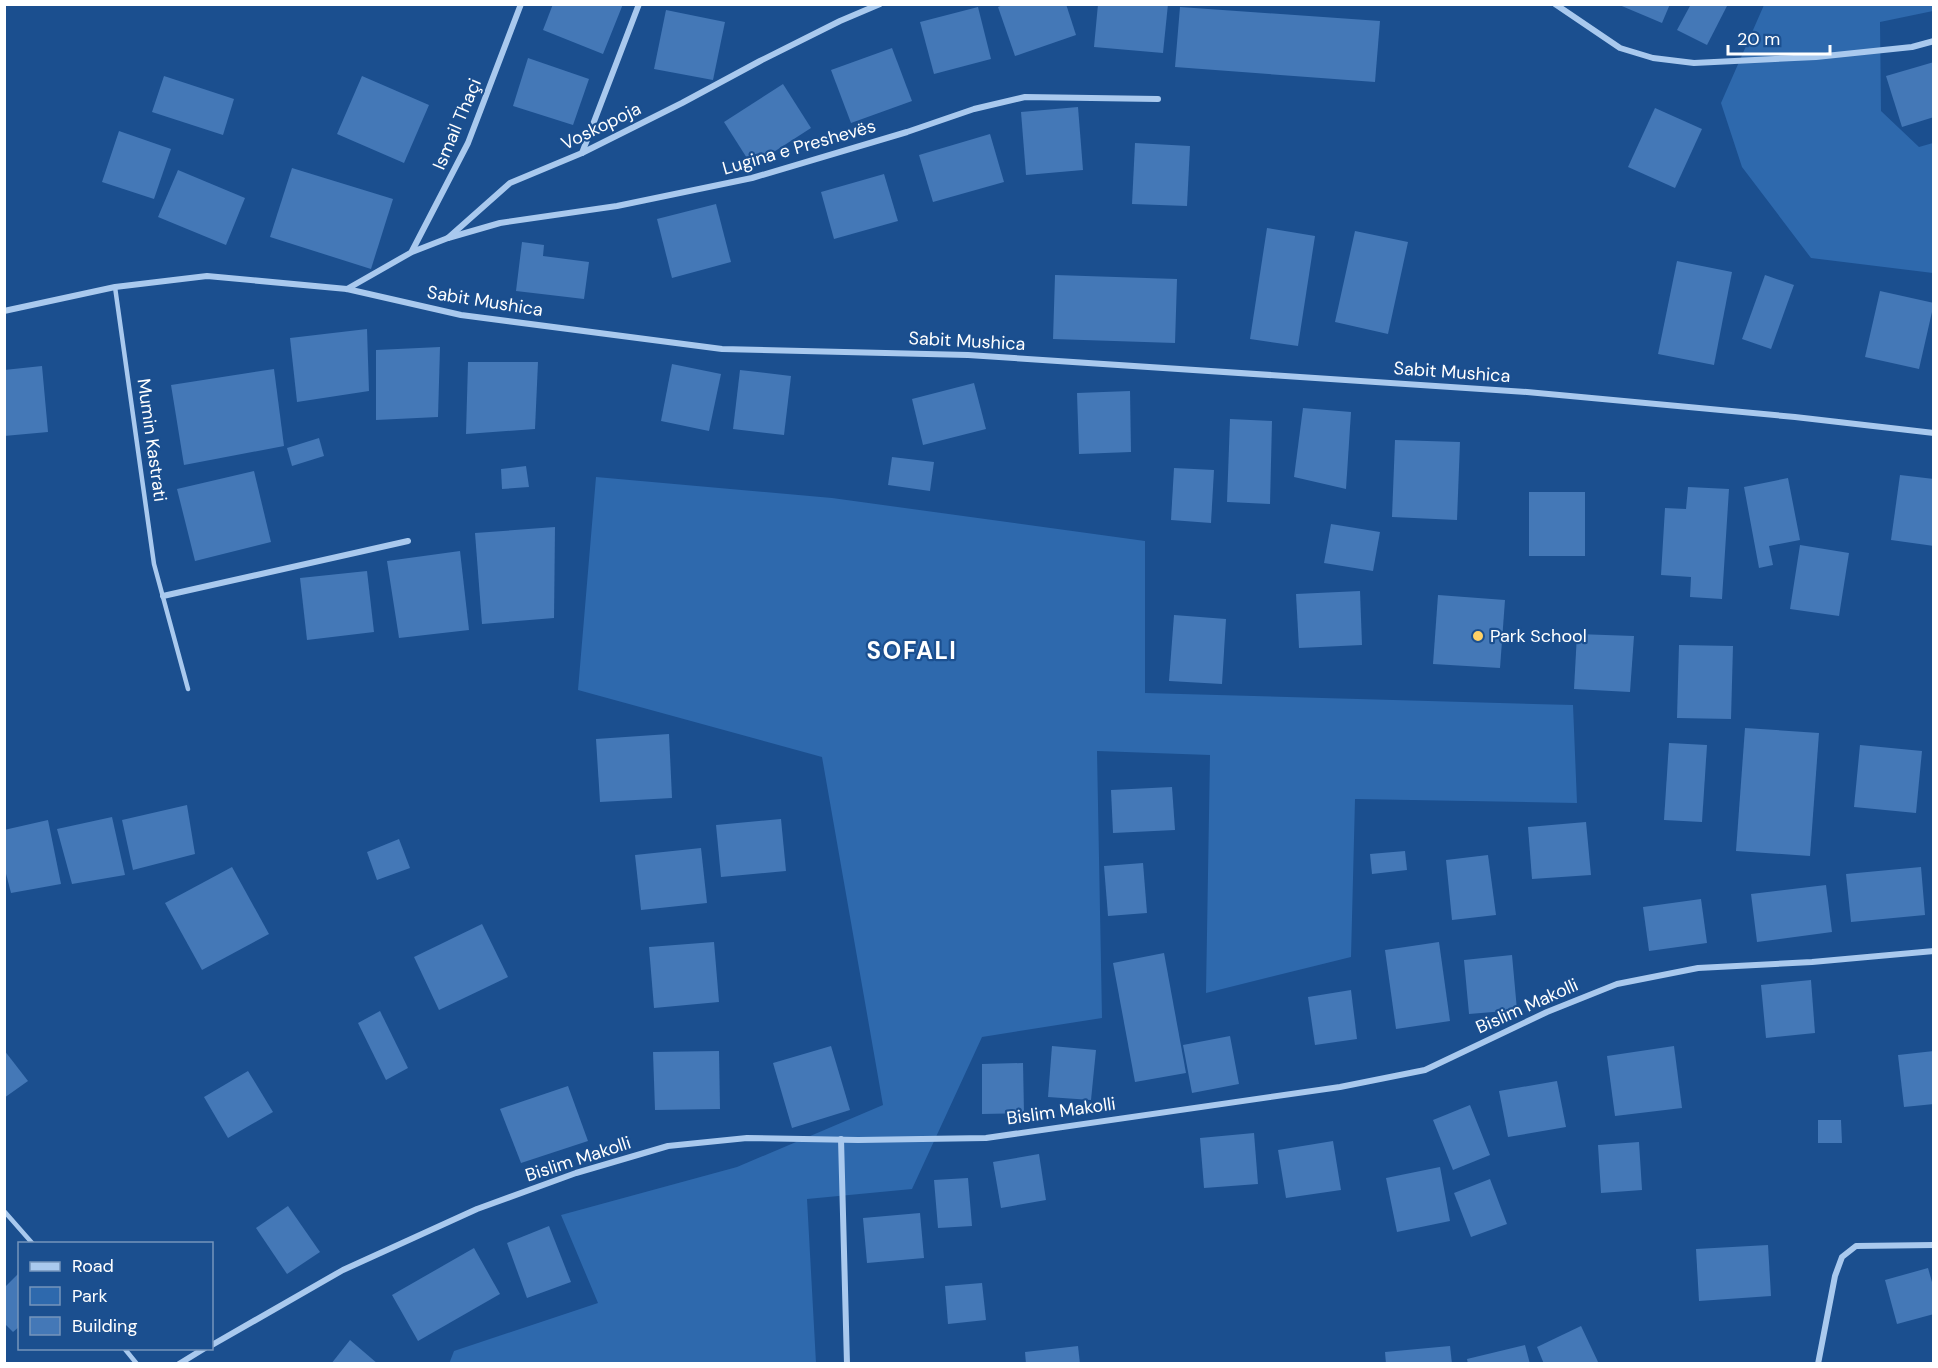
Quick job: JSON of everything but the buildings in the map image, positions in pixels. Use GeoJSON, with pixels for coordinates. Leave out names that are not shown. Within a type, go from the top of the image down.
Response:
{"type":"FeatureCollection","features":[{"type":"Feature","properties":{"kind":"street","name":"Ismail Thaçi"},"geometry":{"type":"LineString","coordinates":[[412,252],[468,143],[520,4]]}},
{"type":"Feature","properties":{"kind":"street"},"geometry":{"type":"LineString","coordinates":[[582,153],[639,4]]}},
{"type":"Feature","properties":{"kind":"street","name":"Voskopoja"},"geometry":{"type":"LineString","coordinates":[[347,289],[412,252],[448,238],[510,183],[582,153],[682,104],[770,56],[880,4]]}},
{"type":"Feature","properties":{"kind":"street"},"geometry":{"type":"LineString","coordinates":[[1555,4],[1620,48],[1653,58],[1694,63],[1816,57],[1912,47],[1934,41]]}},
{"type":"Feature","properties":{"kind":"street","name":"Lugina e Preshevës"},"geometry":{"type":"LineString","coordinates":[[448,238],[500,223],[617,206],[752,178],[907,132],[974,109],[1025,97],[1158,99]]}},
{"type":"Feature","properties":{"kind":"street","name":"Sabit Mushica"},"geometry":{"type":"LineString","coordinates":[[4,311],[115,287],[207,276],[347,289],[461,315],[722,349],[968,355],[1527,392],[1934,432]]}},
{"type":"Feature","properties":{"kind":"street"},"geometry":{"type":"LineString","coordinates":[[163,596],[408,541]]}},
{"type":"Feature","properties":{"kind":"street","name":"Bislim Makolli"},"geometry":{"type":"LineString","coordinates":[[213,1343],[302,1292],[380,1252],[477,1209],[576,1173],[668,1146],[747,1138],[986,1137],[1340,1087],[1425,1070],[1547,1012],[1617,984],[1698,968],[1812,962],[1934,951]]}},
{"type":"Feature","properties":{"kind":"street"},"geometry":{"type":"LineString","coordinates":[[841,1139],[847,1364]]}},
{"type":"Feature","properties":{"kind":"street"},"geometry":{"type":"LineString","coordinates":[[1818,1364],[1835,1276],[1842,1257],[1856,1246],[1934,1245]]}},
{"type":"Feature","properties":{"kind":"street"},"geometry":{"type":"LineString","coordinates":[[179,1364],[202,1350]]}},
{"type":"Feature","properties":{"kind":"lane","name":"Mumin Kastrati"},"geometry":{"type":"LineString","coordinates":[[115,287],[154,564],[188,689]]}},
{"type":"Feature","properties":{"kind":"lane"},"geometry":{"type":"LineString","coordinates":[[4,1211],[31,1242]]}},
{"type":"Feature","properties":{"kind":"lane"},"geometry":{"type":"LineString","coordinates":[[126,1350],[137,1364]]}},
{"type":"Feature","properties":{"kind":"green space"},"geometry":{"type":"Polygon","coordinates":[[[1764,5],[1933,5],[1933,11],[1880,22],[1881,111],[1919,147],[1933,143],[1933,273],[1811,258],[1742,167],[1721,103],[1764,5]]]}},
{"type":"Feature","properties":{"kind":"green space"},"geometry":{"type":"Polygon","coordinates":[[[596,477],[832,498],[1145,541],[1145,693],[1573,705],[1577,803],[1355,799],[1351,957],[1206,993],[1210,755],[1097,751],[1102,1018],[982,1037],[912,1189],[807,1199],[816,1363],[449,1364],[454,1351],[598,1303],[561,1215],[737,1167],[883,1105],[822,757],[578,690],[596,477]]]}},
{"type":"Feature","properties":{"kind":"place","name":"Park School"},"geometry":{"type":"Point","coordinates":[1478,636]}},
{"type":"Feature","properties":{"kind":"district","name":"SOFALI"},"geometry":{"type":"Point","coordinates":[912,650]}}]}
